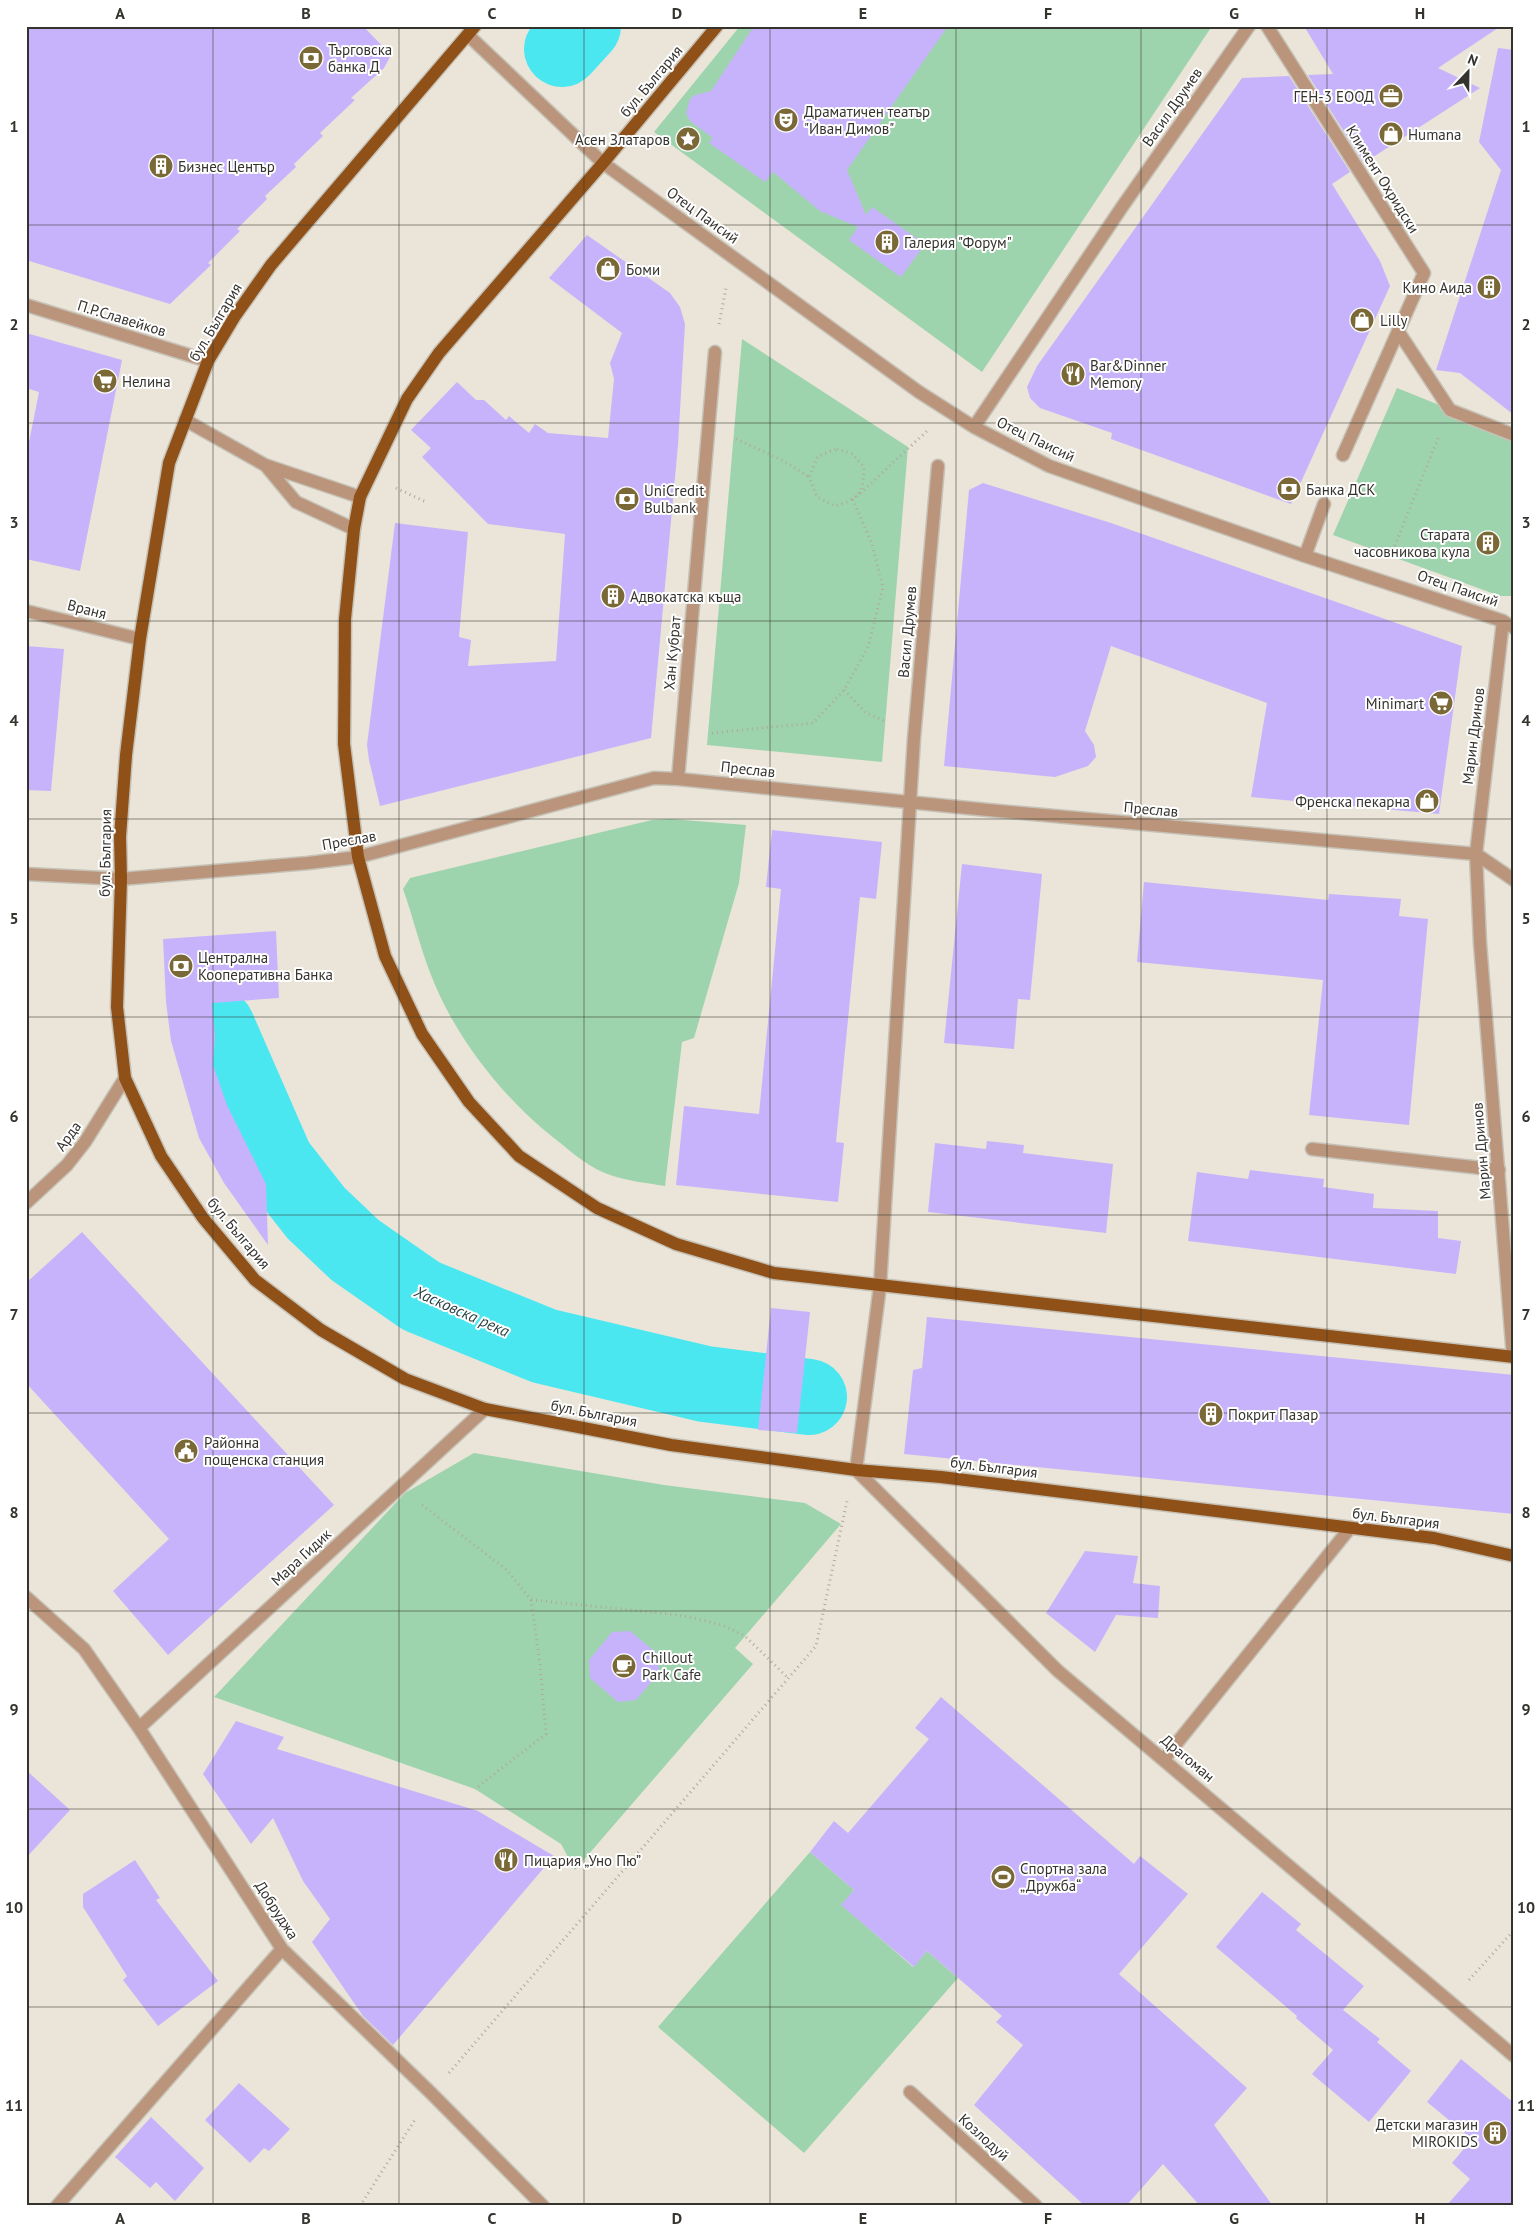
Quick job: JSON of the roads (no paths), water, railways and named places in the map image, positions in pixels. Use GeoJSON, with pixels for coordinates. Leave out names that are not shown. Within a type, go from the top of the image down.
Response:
{"type":"FeatureCollection","features":[{"type":"Feature","properties":{"kind":"main road","name":"бул. България"},"geometry":{"type":"LineString","coordinates":[[717,26],[603,164],[439,353],[407,399],[360,497],[354,529],[345,619],[344,744],[358,857],[385,956],[422,1034],[469,1102],[519,1156],[597,1208],[676,1244],[774,1273],[1514,1357]]}},
{"type":"Feature","properties":{"kind":"main road","name":"бул. България"},"geometry":{"type":"LineString","coordinates":[[472,31],[271,265],[235,316],[208,361],[169,463],[140,639],[126,755],[120,837],[121,879],[117,1007],[125,1078],[161,1156],[203,1218],[255,1280],[321,1330],[406,1379],[485,1409],[671,1445],[856,1470],[941,1477],[1434,1538],[1514,1556]]}},
{"type":"Feature","properties":{"kind":"street","name":"Васил Друмев"},"geometry":{"type":"LineString","coordinates":[[974,427],[1122,207],[1249,26]]}},
{"type":"Feature","properties":{"kind":"street","name":"Климент Охридски"},"geometry":{"type":"LineString","coordinates":[[1267,26],[1424,272],[1398,331]]}},
{"type":"Feature","properties":{"kind":"street","name":"Отец Паисий"},"geometry":{"type":"LineString","coordinates":[[472,31],[603,164],[911,386],[974,427],[1049,466],[1305,556],[1510,622]]}},
{"type":"Feature","properties":{"kind":"street","name":"П.Р.Славейков"},"geometry":{"type":"LineString","coordinates":[[26,305],[208,361]]}},
{"type":"Feature","properties":{"kind":"street"},"geometry":{"type":"LineString","coordinates":[[1398,331],[1450,410],[1514,435]]}},
{"type":"Feature","properties":{"kind":"street"},"geometry":{"type":"LineString","coordinates":[[1343,455],[1398,331]]}},
{"type":"Feature","properties":{"kind":"street","name":"Хан Кубрат"},"geometry":{"type":"LineString","coordinates":[[678,779],[715,352]]}},
{"type":"Feature","properties":{"kind":"street"},"geometry":{"type":"LineString","coordinates":[[185,420],[265,465],[360,497]]}},
{"type":"Feature","properties":{"kind":"street"},"geometry":{"type":"LineString","coordinates":[[265,465],[296,502],[354,529]]}},
{"type":"Feature","properties":{"kind":"street","name":"Васил Друмев"},"geometry":{"type":"LineString","coordinates":[[856,1470],[880,1286],[914,738],[938,466]]}},
{"type":"Feature","properties":{"kind":"street"},"geometry":{"type":"LineString","coordinates":[[1305,556],[1324,504]]}},
{"type":"Feature","properties":{"kind":"street","name":"Враня"},"geometry":{"type":"LineString","coordinates":[[26,611],[140,639]]}},
{"type":"Feature","properties":{"kind":"street","name":"Марин Дринов"},"geometry":{"type":"LineString","coordinates":[[1510,622],[1476,854],[1480,943],[1514,1357]]}},
{"type":"Feature","properties":{"kind":"street","name":"Преслав"},"geometry":{"type":"LineString","coordinates":[[26,874],[121,879],[358,857],[654,778],[1476,854],[1514,880]]}},
{"type":"Feature","properties":{"kind":"street","name":"Арда"},"geometry":{"type":"LineString","coordinates":[[26,1203],[67,1165],[85,1142],[125,1078]]}},
{"type":"Feature","properties":{"kind":"street"},"geometry":{"type":"LineString","coordinates":[[1312,1149],[1499,1170]]}},
{"type":"Feature","properties":{"kind":"street","name":"Мара Гидик"},"geometry":{"type":"LineString","coordinates":[[139,1728],[485,1409]]}},
{"type":"Feature","properties":{"kind":"street","name":"Драгоман"},"geometry":{"type":"LineString","coordinates":[[856,1470],[1058,1671],[1514,2056]]}},
{"type":"Feature","properties":{"kind":"street"},"geometry":{"type":"LineString","coordinates":[[1164,1759],[1350,1528]]}},
{"type":"Feature","properties":{"kind":"street","name":"Добруджа"},"geometry":{"type":"LineString","coordinates":[[26,1597],[84,1649],[139,1728],[282,1949],[543,2206]]}},
{"type":"Feature","properties":{"kind":"street"},"geometry":{"type":"LineString","coordinates":[[57,2206],[282,1949]]}},
{"type":"Feature","properties":{"kind":"street","name":"Козлодуй"},"geometry":{"type":"LineString","coordinates":[[910,2092],[1036,2206]]}},
{"type":"Feature","properties":{"kind":"waterway","name":"Хасковска река"},"geometry":{"type":"LineString","coordinates":[[562,49],[583,26]]}},
{"type":"Feature","properties":{"kind":"waterway","name":"Хасковска река"},"geometry":{"type":"LineString","coordinates":[[217,1027],[276,1162],[316,1213],[355,1250],[421,1296],[544,1346],[705,1384],[809,1397]]}},
{"type":"Feature","properties":{"kind":"place","name":"Търговска банка Д"},"geometry":{"type":"Point","coordinates":[311,58]}},
{"type":"Feature","properties":{"kind":"place","name":"ГЕН-3 ЕООД"},"geometry":{"type":"Point","coordinates":[1391,96]}},
{"type":"Feature","properties":{"kind":"place","name":"Драматичен театър \"Иван Димов\""},"geometry":{"type":"Point","coordinates":[786,120]}},
{"type":"Feature","properties":{"kind":"place","name":"Humana"},"geometry":{"type":"Point","coordinates":[1391,134]}},
{"type":"Feature","properties":{"kind":"place","name":"Асен Златаров"},"geometry":{"type":"Point","coordinates":[688,139]}},
{"type":"Feature","properties":{"kind":"place","name":"Бизнес Център"},"geometry":{"type":"Point","coordinates":[161,166]}},
{"type":"Feature","properties":{"kind":"place","name":"Галерия \"Форум\""},"geometry":{"type":"Point","coordinates":[887,242]}},
{"type":"Feature","properties":{"kind":"place","name":"Боми"},"geometry":{"type":"Point","coordinates":[608,269]}},
{"type":"Feature","properties":{"kind":"place","name":"Кино Аида"},"geometry":{"type":"Point","coordinates":[1489,287]}},
{"type":"Feature","properties":{"kind":"place","name":"Lilly"},"geometry":{"type":"Point","coordinates":[1362,320]}},
{"type":"Feature","properties":{"kind":"place","name":"Bar&Dinner Memory"},"geometry":{"type":"Point","coordinates":[1073,374]}},
{"type":"Feature","properties":{"kind":"place","name":"Нелина"},"geometry":{"type":"Point","coordinates":[105,381]}},
{"type":"Feature","properties":{"kind":"place","name":"Банка ДСК"},"geometry":{"type":"Point","coordinates":[1289,489]}},
{"type":"Feature","properties":{"kind":"place","name":"UniCredit Bulbank"},"geometry":{"type":"Point","coordinates":[627,499]}},
{"type":"Feature","properties":{"kind":"place","name":"Старата часовникова кула"},"geometry":{"type":"Point","coordinates":[1488,543]}},
{"type":"Feature","properties":{"kind":"place","name":"Адвокатска къща"},"geometry":{"type":"Point","coordinates":[613,596]}},
{"type":"Feature","properties":{"kind":"place","name":"Minimart"},"geometry":{"type":"Point","coordinates":[1441,703]}},
{"type":"Feature","properties":{"kind":"place","name":"Френска пекарна"},"geometry":{"type":"Point","coordinates":[1427,801]}},
{"type":"Feature","properties":{"kind":"place","name":"Централна Кооперативна Банка"},"geometry":{"type":"Point","coordinates":[181,966]}},
{"type":"Feature","properties":{"kind":"place","name":"Покрит Пазар"},"geometry":{"type":"Point","coordinates":[1211,1414]}},
{"type":"Feature","properties":{"kind":"place","name":"Районна пощенска станция"},"geometry":{"type":"Point","coordinates":[186,1451]}},
{"type":"Feature","properties":{"kind":"place","name":"Chillout Park Cafe"},"geometry":{"type":"Point","coordinates":[624,1666]}},
{"type":"Feature","properties":{"kind":"place","name":"Пицария „Уно Пю”"},"geometry":{"type":"Point","coordinates":[506,1860]}},
{"type":"Feature","properties":{"kind":"place","name":"Спортна зала „Дружба“"},"geometry":{"type":"Point","coordinates":[1003,1877]}},
{"type":"Feature","properties":{"kind":"place","name":"Детски магазин MIROKIDS"},"geometry":{"type":"Point","coordinates":[1495,2133]}}]}
